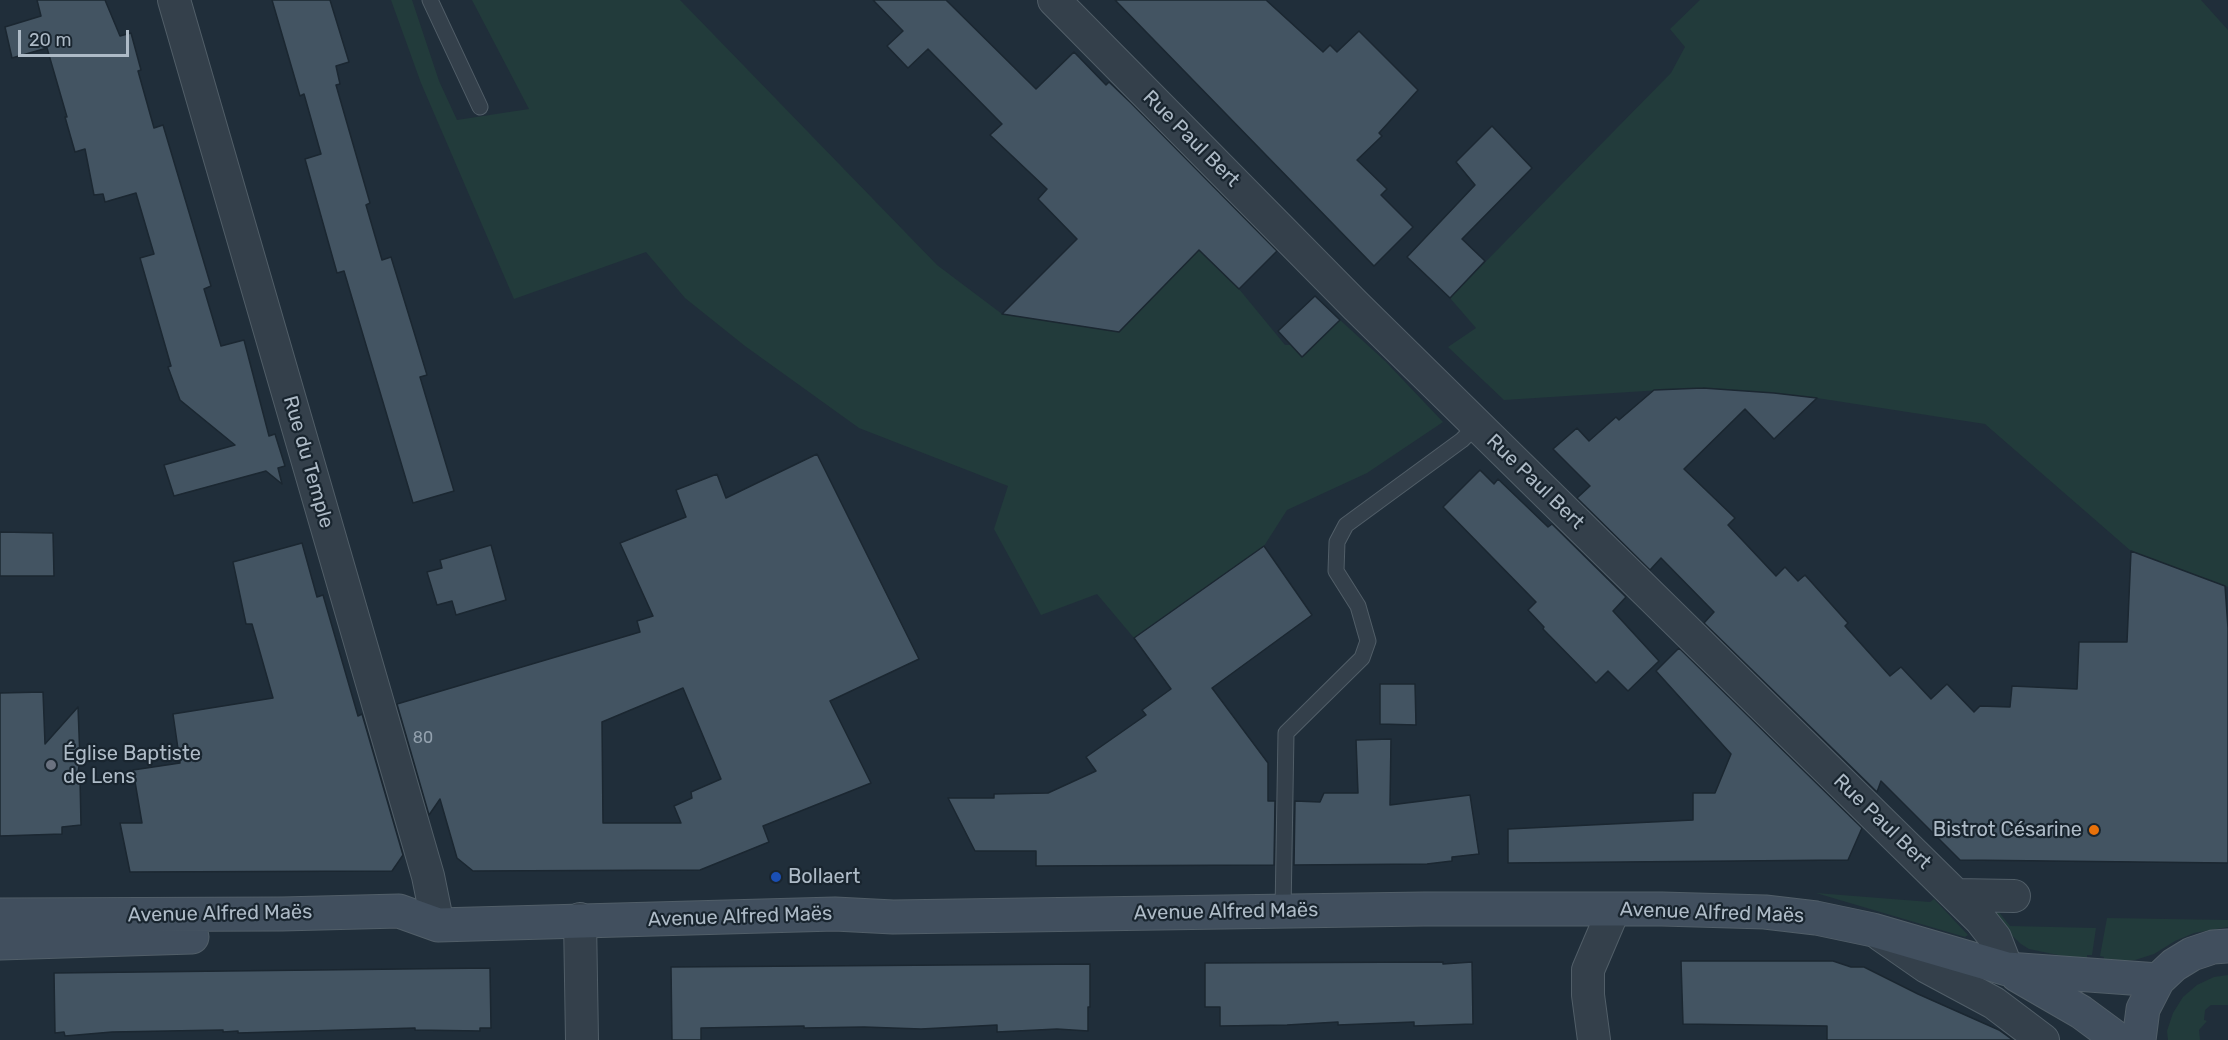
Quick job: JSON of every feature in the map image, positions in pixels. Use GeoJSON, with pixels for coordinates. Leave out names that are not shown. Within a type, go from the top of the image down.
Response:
{"type":"FeatureCollection","features":[{"type":"Feature","properties":{"kind":"main road","name":"Avenue Alfred Maës"},"geometry":{"type":"LineString","coordinates":[[0,943],[284,934],[420,933],[438,925],[580,919],[632,921],[835,914],[892,917],[1614,909],[1765,912],[1816,918],[1873,930],[2007,969],[2158,980]]}},
{"type":"Feature","properties":{"kind":"main road","name":"Avenue Alfred Maës"},"geometry":{"type":"LineString","coordinates":[[0,915],[282,915],[399,911],[438,925]]}},
{"type":"Feature","properties":{"kind":"main road"},"geometry":{"type":"LineString","coordinates":[[2139,1040],[2143,1009],[2158,980],[2174,965],[2192,954],[2213,947],[2228,946]]}},
{"type":"Feature","properties":{"kind":"main road","name":"Avenue Alfred Maës"},"geometry":{"type":"LineString","coordinates":[[2007,969],[2081,1012],[2120,1040]]}},
{"type":"Feature","properties":{"kind":"street","name":"Rue du Temple"},"geometry":{"type":"LineString","coordinates":[[174,0],[428,876],[438,925]]}},
{"type":"Feature","properties":{"kind":"street","name":"Rue Paul Bert"},"geometry":{"type":"LineString","coordinates":[[1054,0],[1346,297],[1980,919],[1995,938],[2007,969]]}},
{"type":"Feature","properties":{"kind":"street"},"geometry":{"type":"LineString","coordinates":[[1956,895],[2014,896]]}},
{"type":"Feature","properties":{"kind":"street"},"geometry":{"type":"LineString","coordinates":[[1594,1040],[1588,995],[1588,970],[1614,909]]}},
{"type":"Feature","properties":{"kind":"street"},"geometry":{"type":"LineString","coordinates":[[580,919],[582,1040]]}},
{"type":"Feature","properties":{"kind":"street"},"geometry":{"type":"LineString","coordinates":[[1873,930],[1927,967],[1994,1003],[2043,1040]]}},
{"type":"Feature","properties":{"kind":"lane"},"geometry":{"type":"LineString","coordinates":[[430,0],[480,107]]}},
{"type":"Feature","properties":{"kind":"lane"},"geometry":{"type":"LineString","coordinates":[[1283,912],[1286,733],[1362,658],[1368,641],[1358,606],[1336,571],[1337,542],[1346,525],[1462,440],[1477,425]]}},
{"type":"Feature","properties":{"kind":"green space"},"geometry":{"type":"Polygon","coordinates":[[[391,0],[412,0],[439,81],[457,120],[529,109],[472,0],[680,0],[937,265],[1002,314],[1119,332],[1199,250],[1239,289],[1285,345],[1291,345],[1303,357],[1340,320],[1385,361],[1443,422],[1367,473],[1287,510],[1264,546],[1134,638],[1097,594],[1041,615],[994,529],[1008,486],[859,428],[745,346],[685,298],[646,252],[514,299],[421,83],[391,0]]]}},
{"type":"Feature","properties":{"kind":"green space"},"geometry":{"type":"Polygon","coordinates":[[[1700,0],[2201,0],[2228,30],[2228,587],[2131,551],[1985,424],[1817,398],[1740,391],[1661,390],[1504,400],[1448,347],[1476,328],[1450,298],[1671,73],[1685,47],[1670,29],[1700,0]]]}},
{"type":"Feature","properties":{"kind":"green space"},"geometry":{"type":"Polygon","coordinates":[[[1816,893],[1930,902],[1934,899],[1968,935],[1965,937],[1816,893]]]}},
{"type":"Feature","properties":{"kind":"green space"},"geometry":{"type":"Polygon","coordinates":[[[1994,906],[2010,926],[2096,928],[2092,955],[2087,955],[2087,961],[2029,949],[1985,910],[1994,906]]]}},
{"type":"Feature","properties":{"kind":"green space"},"geometry":{"type":"Polygon","coordinates":[[[2107,918],[2228,920],[2228,927],[2194,933],[2154,954],[2135,960],[2103,963],[2104,957],[2100,956],[2107,918]]]}},
{"type":"Feature","properties":{"kind":"green space"},"geometry":{"type":"Polygon","coordinates":[[[2228,975],[2228,1005],[2211,1005],[2205,1010],[2204,1020],[2207,1021],[2199,1030],[2200,1040],[2168,1040],[2167,1031],[2173,1013],[2183,997],[2197,985],[2214,977],[2228,975]]]}},
{"type":"Feature","properties":{"kind":"building"},"geometry":{"type":"Polygon","coordinates":[[[37,0],[105,0],[120,36],[131,33],[141,70],[138,71],[154,128],[163,125],[211,286],[204,289],[221,346],[244,340],[269,436],[275,434],[285,466],[278,468],[282,484],[266,471],[174,496],[164,465],[235,445],[180,400],[168,367],[171,366],[140,258],[154,254],[136,193],[105,202],[103,194],[94,195],[85,149],[75,152],[47,48],[12,58],[5,27],[41,16],[37,0]]]}},
{"type":"Feature","properties":{"kind":"building"},"geometry":{"type":"Polygon","coordinates":[[[272,0],[330,0],[349,62],[336,66],[340,84],[336,85],[370,203],[366,205],[382,260],[391,257],[427,375],[420,377],[454,491],[413,503],[344,271],[337,273],[305,159],[321,154],[304,94],[300,96],[272,0]]]}},
{"type":"Feature","properties":{"kind":"building"},"geometry":{"type":"Polygon","coordinates":[[[873,0],[946,0],[1036,89],[1074,52],[1106,85],[1109,82],[1131,103],[1277,251],[1239,289],[1199,250],[1119,332],[1002,314],[1077,239],[1038,199],[1047,189],[990,135],[1002,124],[928,49],[908,68],[887,46],[903,31],[873,0]]]}},
{"type":"Feature","properties":{"kind":"building"},"geometry":{"type":"Polygon","coordinates":[[[1115,0],[1266,0],[1323,52],[1330,45],[1337,52],[1359,31],[1418,90],[1379,133],[1382,136],[1357,160],[1387,189],[1381,195],[1413,227],[1374,266],[1115,0]]]}},
{"type":"Feature","properties":{"kind":"building"},"geometry":{"type":"Polygon","coordinates":[[[1492,126],[1532,168],[1462,239],[1485,261],[1450,298],[1407,257],[1475,185],[1456,162],[1492,126]]]}},
{"type":"Feature","properties":{"kind":"building"},"geometry":{"type":"Polygon","coordinates":[[[1315,296],[1340,320],[1302,357],[1278,331],[1315,296]]]}},
{"type":"Feature","properties":{"kind":"building"},"geometry":{"type":"Polygon","coordinates":[[[1703,388],[1817,398],[1774,439],[1745,409],[1684,469],[1735,518],[1728,525],[1776,576],[1785,567],[1798,581],[1805,575],[1848,623],[1845,626],[1890,676],[1901,667],[1931,699],[1947,684],[1974,712],[1980,706],[2010,707],[2012,686],[2077,689],[2079,642],[2127,642],[2131,551],[2225,586],[2228,628],[2228,863],[1960,860],[1881,781],[1877,792],[1704,623],[1714,612],[1661,558],[1650,570],[1577,498],[1590,486],[1553,449],[1577,428],[1589,441],[1616,417],[1619,420],[1654,390],[1703,388]]]}},
{"type":"Feature","properties":{"kind":"building"},"geometry":{"type":"Polygon","coordinates":[[[817,454],[919,659],[830,701],[871,783],[763,826],[769,842],[700,870],[473,871],[457,858],[440,799],[429,815],[397,704],[640,632],[637,621],[653,616],[620,543],[686,517],[676,490],[717,474],[726,498],[817,454]],[[683,688],[602,722],[603,823],[681,823],[674,806],[692,798],[691,792],[721,779],[683,688]]]}},
{"type":"Feature","properties":{"kind":"building"},"geometry":{"type":"Polygon","coordinates":[[[1480,470],[1494,484],[1498,479],[1548,527],[1552,524],[1626,597],[1613,611],[1659,661],[1628,691],[1608,671],[1596,683],[1543,629],[1544,627],[1528,610],[1536,602],[1443,507],[1480,470]]]}},
{"type":"Feature","properties":{"kind":"building"},"geometry":{"type":"Polygon","coordinates":[[[0,532],[53,533],[54,576],[0,576],[0,532]]]}},
{"type":"Feature","properties":{"kind":"building"},"geometry":{"type":"Polygon","coordinates":[[[302,543],[317,597],[323,595],[358,716],[362,714],[403,855],[392,871],[130,872],[120,823],[142,823],[133,770],[180,763],[173,714],[273,698],[252,624],[246,624],[233,562],[302,543]]]}},
{"type":"Feature","properties":{"kind":"building"},"geometry":{"type":"Polygon","coordinates":[[[491,545],[506,600],[456,615],[452,601],[437,605],[427,572],[442,568],[440,560],[491,545]]]}},
{"type":"Feature","properties":{"kind":"building"},"geometry":{"type":"Polygon","coordinates":[[[1264,546],[1312,615],[1212,688],[1268,763],[1268,801],[1275,801],[1274,865],[1036,866],[1036,851],[975,851],[948,798],[994,798],[994,794],[1048,793],[1096,771],[1086,757],[1146,715],[1142,710],[1171,689],[1134,638],[1264,546]]]}},
{"type":"Feature","properties":{"kind":"building"},"geometry":{"type":"Polygon","coordinates":[[[1679,648],[1862,828],[1848,860],[1508,863],[1508,829],[1693,820],[1693,793],[1715,793],[1731,754],[1656,671],[1679,648]]]}},
{"type":"Feature","properties":{"kind":"building"},"geometry":{"type":"Polygon","coordinates":[[[1380,684],[1415,684],[1416,725],[1380,724],[1380,684]]]}},
{"type":"Feature","properties":{"kind":"building"},"geometry":{"type":"Polygon","coordinates":[[[43,692],[45,744],[78,707],[80,760],[77,779],[80,778],[81,825],[62,827],[62,834],[0,836],[0,693],[43,692]]]}},
{"type":"Feature","properties":{"kind":"building"},"geometry":{"type":"Polygon","coordinates":[[[1391,739],[1390,805],[1470,795],[1479,854],[1452,857],[1452,861],[1427,864],[1294,865],[1295,801],[1320,802],[1324,793],[1358,793],[1356,740],[1391,739]]]}},
{"type":"Feature","properties":{"kind":"building"},"geometry":{"type":"Polygon","coordinates":[[[1681,961],[1833,961],[1851,967],[1864,967],[1999,1030],[2013,1040],[1827,1040],[1827,1026],[1683,1024],[1681,961]]]}},
{"type":"Feature","properties":{"kind":"building"},"geometry":{"type":"Polygon","coordinates":[[[1443,962],[1443,964],[1472,962],[1473,1024],[1414,1026],[1414,1022],[1338,1025],[1338,1022],[1220,1026],[1220,1007],[1205,1007],[1205,963],[1443,962]]]}},
{"type":"Feature","properties":{"kind":"building"},"geometry":{"type":"Polygon","coordinates":[[[1090,964],[1088,1031],[1057,1029],[997,1032],[997,1025],[921,1029],[804,1028],[804,1026],[701,1028],[701,1040],[672,1040],[671,967],[1090,964]]]}},
{"type":"Feature","properties":{"kind":"building"},"geometry":{"type":"Polygon","coordinates":[[[490,968],[491,1028],[480,1028],[480,1031],[415,1030],[415,1028],[238,1033],[238,1031],[223,1032],[223,1030],[112,1032],[65,1036],[64,1032],[55,1033],[54,973],[490,968]]]}},
{"type":"Feature","properties":{"kind":"place","name":"Église Baptiste de Lens"},"geometry":{"type":"Point","coordinates":[51,765]}},
{"type":"Feature","properties":{"kind":"place","name":"Bistrot Césarine"},"geometry":{"type":"Point","coordinates":[2094,830]}},
{"type":"Feature","properties":{"kind":"place","name":"Bollaert"},"geometry":{"type":"Point","coordinates":[776,877]}}]}
